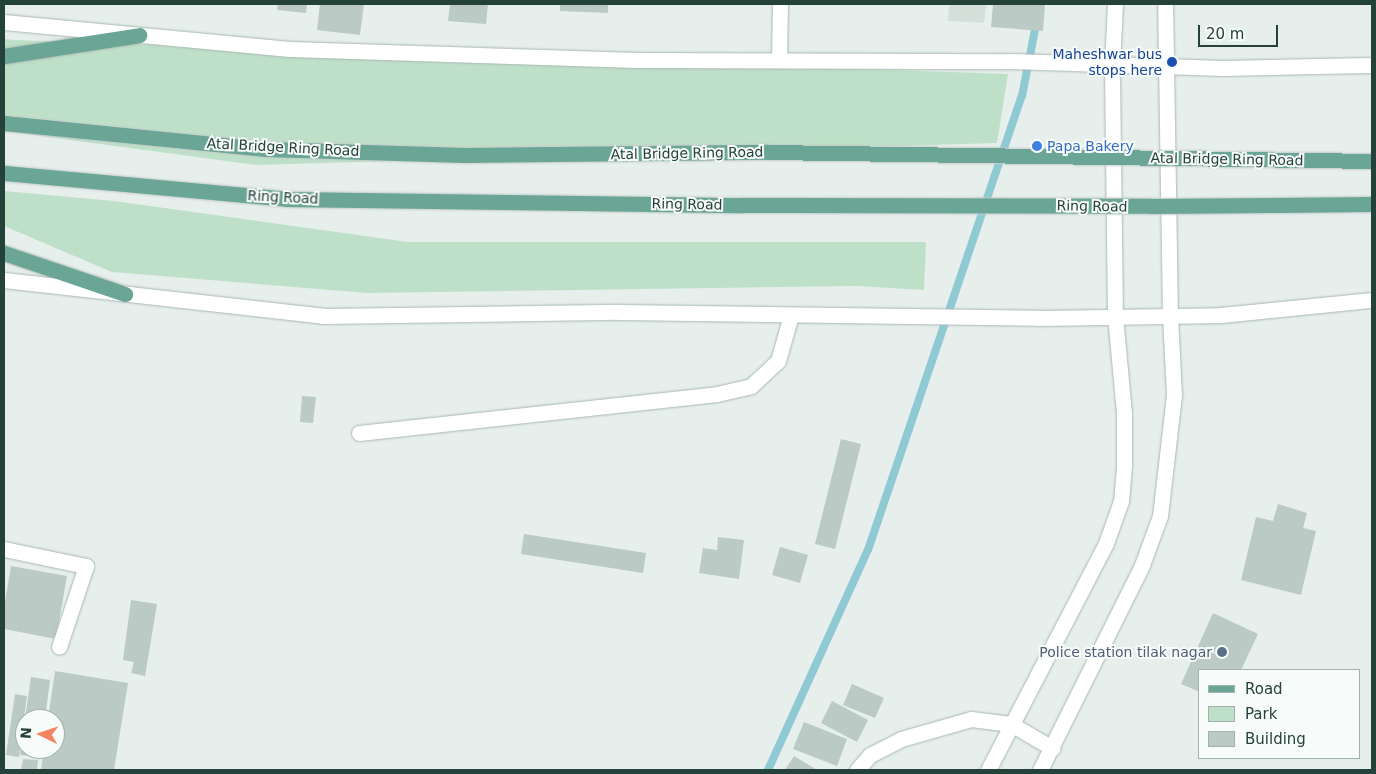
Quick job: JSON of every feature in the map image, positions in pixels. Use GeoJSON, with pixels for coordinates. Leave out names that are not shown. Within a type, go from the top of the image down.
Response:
{"type":"FeatureCollection","features":[{"type":"Feature","properties":{"kind":"main road"},"geometry":{"type":"LineString","coordinates":[[4,56],[139,35]]}},
{"type":"Feature","properties":{"kind":"main road","name":"Atal Bridge Ring Road"},"geometry":{"type":"LineString","coordinates":[[4,123],[266,149],[455,154],[768,152],[1372,161]]}},
{"type":"Feature","properties":{"kind":"main road","name":"Ring Road"},"geometry":{"type":"LineString","coordinates":[[4,173],[288,199],[742,205],[1160,206],[1372,204]]}},
{"type":"Feature","properties":{"kind":"main road"},"geometry":{"type":"LineString","coordinates":[[4,253],[125,294]]}},
{"type":"Feature","properties":{"kind":"street"},"geometry":{"type":"LineString","coordinates":[[779,59],[780,4]]}},
{"type":"Feature","properties":{"kind":"street"},"geometry":{"type":"LineString","coordinates":[[988,770],[1049,656],[1106,543],[1121,501],[1124,463],[1124,413],[1115,316],[1112,65],[1115,4]]}},
{"type":"Feature","properties":{"kind":"street"},"geometry":{"type":"LineString","coordinates":[[1040,770],[1142,565],[1160,516],[1174,395],[1170,316],[1165,4]]}},
{"type":"Feature","properties":{"kind":"street"},"geometry":{"type":"LineString","coordinates":[[4,22],[290,49],[637,60],[1012,60],[1223,68],[1372,65]]}},
{"type":"Feature","properties":{"kind":"street"},"geometry":{"type":"LineString","coordinates":[[4,280],[324,316],[620,312],[930,317],[1170,316],[1221,315],[1372,300]]}},
{"type":"Feature","properties":{"kind":"street"},"geometry":{"type":"LineString","coordinates":[[359,433],[717,394],[751,386],[778,361],[791,315]]}},
{"type":"Feature","properties":{"kind":"street"},"geometry":{"type":"LineString","coordinates":[[4,549],[86,566],[59,647]]}},
{"type":"Feature","properties":{"kind":"street"},"geometry":{"type":"LineString","coordinates":[[857,770],[870,754],[901,740],[971,719],[1011,724],[1052,748]]}},
{"type":"Feature","properties":{"kind":"shaded area"},"geometry":{"type":"Polygon","coordinates":[[[949,4],[986,4],[984,23],[948,21],[949,4]]]}},
{"type":"Feature","properties":{"kind":"green space"},"geometry":{"type":"Polygon","coordinates":[[[4,39],[1008,74],[997,143],[256,165],[4,131],[4,39]]]}},
{"type":"Feature","properties":{"kind":"green space"},"geometry":{"type":"Polygon","coordinates":[[[4,191],[114,201],[408,242],[926,242],[924,290],[857,286],[367,293],[112,272],[4,226],[4,191]]]}},
{"type":"Feature","properties":{"kind":"building"},"geometry":{"type":"Polygon","coordinates":[[[278,4],[307,4],[306,13],[277,10],[278,4]]]}},
{"type":"Feature","properties":{"kind":"building"},"geometry":{"type":"Polygon","coordinates":[[[320,4],[364,4],[360,35],[317,30],[320,4]]]}},
{"type":"Feature","properties":{"kind":"building"},"geometry":{"type":"Polygon","coordinates":[[[450,4],[488,4],[486,24],[448,21],[450,4]]]}},
{"type":"Feature","properties":{"kind":"building"},"geometry":{"type":"Polygon","coordinates":[[[560,4],[608,4],[608,13],[560,11],[560,4]]]}},
{"type":"Feature","properties":{"kind":"building"},"geometry":{"type":"Polygon","coordinates":[[[993,4],[1045,4],[1043,31],[991,27],[993,4]]]}},
{"type":"Feature","properties":{"kind":"building"},"geometry":{"type":"Polygon","coordinates":[[[302,396],[316,397],[313,423],[300,422],[302,396]]]}},
{"type":"Feature","properties":{"kind":"building"},"geometry":{"type":"Polygon","coordinates":[[[841,439],[861,444],[835,549],[815,544],[841,439]]]}},
{"type":"Feature","properties":{"kind":"building"},"geometry":{"type":"Polygon","coordinates":[[[1278,504],[1307,513],[1303,528],[1316,531],[1301,595],[1241,580],[1256,517],[1273,521],[1278,504]]]}},
{"type":"Feature","properties":{"kind":"building"},"geometry":{"type":"Polygon","coordinates":[[[524,534],[646,553],[643,573],[521,554],[524,534]]]}},
{"type":"Feature","properties":{"kind":"building"},"geometry":{"type":"Polygon","coordinates":[[[718,537],[744,540],[739,579],[699,573],[703,548],[717,550],[718,537]]]}},
{"type":"Feature","properties":{"kind":"building"},"geometry":{"type":"Polygon","coordinates":[[[780,547],[808,555],[800,583],[772,575],[780,547]]]}},
{"type":"Feature","properties":{"kind":"building"},"geometry":{"type":"Polygon","coordinates":[[[11,566],[67,576],[56,639],[4,629],[4,608],[11,566]]]}},
{"type":"Feature","properties":{"kind":"building"},"geometry":{"type":"Polygon","coordinates":[[[131,600],[157,604],[145,676],[131,673],[134,662],[123,660],[131,600]]]}},
{"type":"Feature","properties":{"kind":"building","name":"Police station tilak nagar"},"geometry":{"type":"Polygon","coordinates":[[[1213,613],[1258,634],[1241,669],[1198,669],[1198,691],[1181,684],[1213,613]]]}},
{"type":"Feature","properties":{"kind":"building"},"geometry":{"type":"Polygon","coordinates":[[[55,671],[128,683],[114,770],[41,770],[43,759],[65,759],[65,709],[49,709],[55,671]]]}},
{"type":"Feature","properties":{"kind":"building"},"geometry":{"type":"Polygon","coordinates":[[[31,677],[50,680],[46,709],[26,709],[31,677]]]}},
{"type":"Feature","properties":{"kind":"building"},"geometry":{"type":"Polygon","coordinates":[[[852,684],[884,698],[875,718],[843,705],[852,684]]]}},
{"type":"Feature","properties":{"kind":"building"},"geometry":{"type":"Polygon","coordinates":[[[15,694],[27,696],[25,709],[15,709],[15,756],[6,755],[15,694]]]}},
{"type":"Feature","properties":{"kind":"building"},"geometry":{"type":"Polygon","coordinates":[[[832,701],[868,720],[857,742],[821,723],[832,701]]]}},
{"type":"Feature","properties":{"kind":"building"},"geometry":{"type":"Polygon","coordinates":[[[804,722],[847,739],[837,766],[793,749],[804,722]]]}},
{"type":"Feature","properties":{"kind":"building"},"geometry":{"type":"Polygon","coordinates":[[[794,756],[817,770],[785,770],[794,756]]]}},
{"type":"Feature","properties":{"kind":"building"},"geometry":{"type":"Polygon","coordinates":[[[23,759],[38,760],[37,770],[21,770],[23,759]]]}},
{"type":"Feature","properties":{"kind":"waterway"},"geometry":{"type":"LineString","coordinates":[[768,770],[868,550],[1022,96],[1040,4]]}},
{"type":"Feature","properties":{"kind":"place","name":"Maheshwar bus stops here"},"geometry":{"type":"Point","coordinates":[1172,62]}},
{"type":"Feature","properties":{"kind":"place","name":"Papa Bakery"},"geometry":{"type":"Point","coordinates":[1037,146]}},
{"type":"Feature","properties":{"kind":"place","name":"Police station tilak nagar"},"geometry":{"type":"Point","coordinates":[1222,652]}}]}
